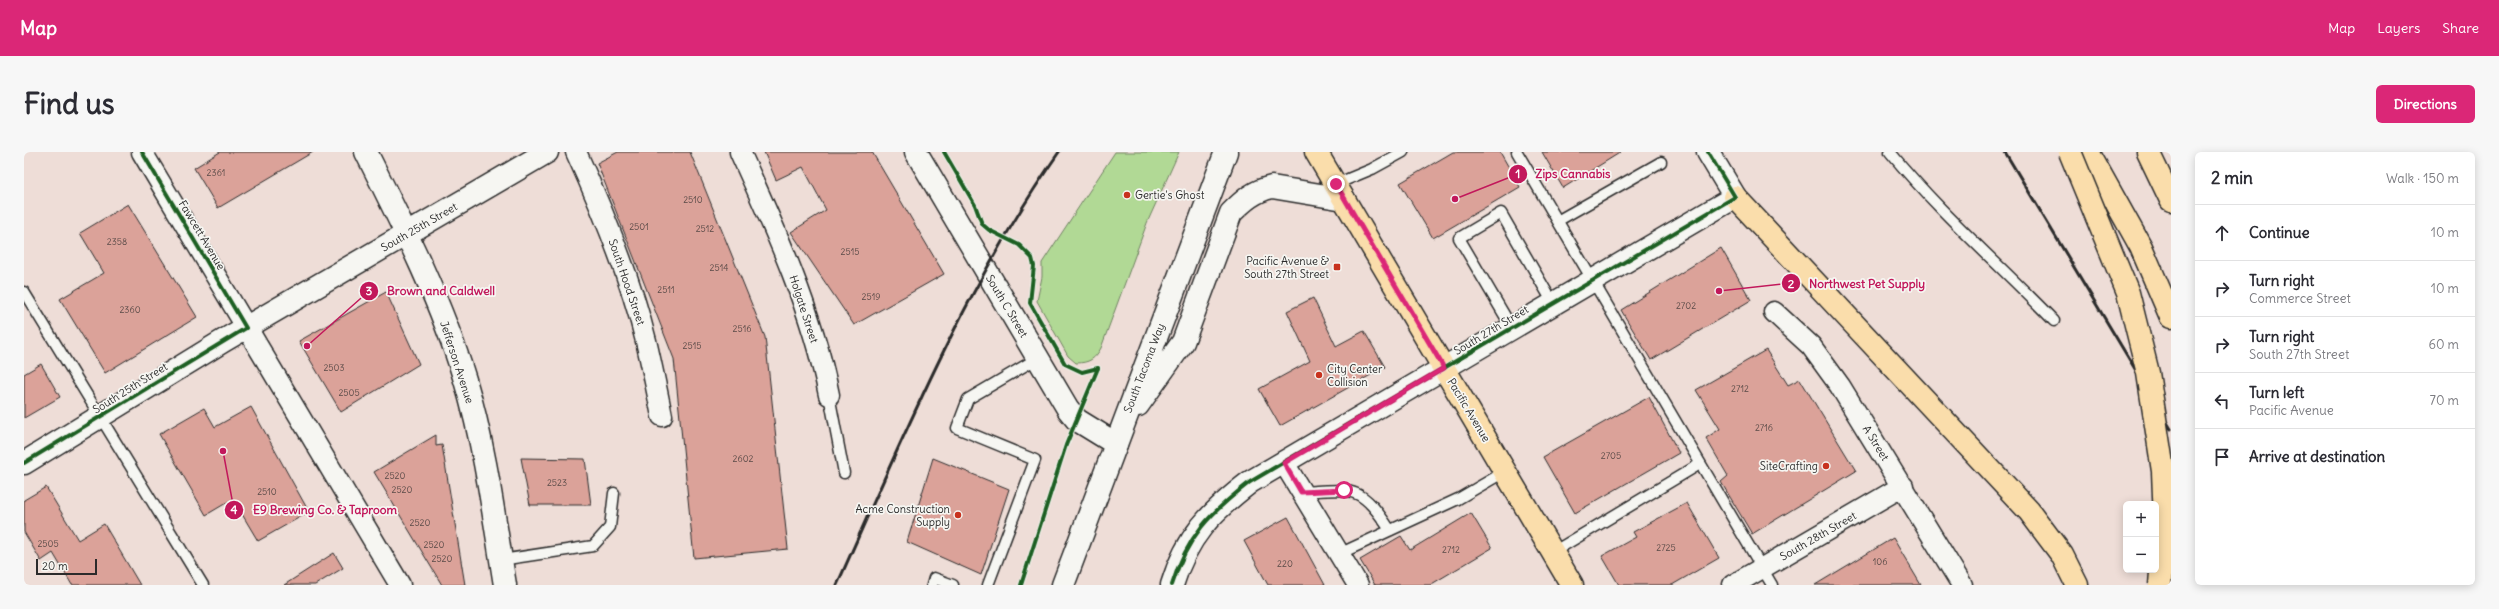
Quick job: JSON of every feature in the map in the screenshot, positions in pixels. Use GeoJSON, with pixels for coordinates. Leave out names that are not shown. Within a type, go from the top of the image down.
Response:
{"type":"FeatureCollection","features":[{"type":"Feature","properties":{"kind":"main road","name":"Pacific Avenue"},"geometry":{"type":"LineString","coordinates":[[1316,152],[1506,471],[1572,585]]}},
{"type":"Feature","properties":{"kind":"main road"},"geometry":{"type":"LineString","coordinates":[[2070,152],[2128,293],[2148,373],[2163,471],[2165,521],[2160,585]]}},
{"type":"Feature","properties":{"kind":"main road"},"geometry":{"type":"LineString","coordinates":[[2088,152],[2141,247],[2171,317]]}},
{"type":"Feature","properties":{"kind":"main road"},"geometry":{"type":"LineString","coordinates":[[2148,152],[2171,200]]}},
{"type":"Feature","properties":{"kind":"main road"},"geometry":{"type":"LineString","coordinates":[[1735,197],[2029,511],[2058,550],[2077,585]]}},
{"type":"Feature","properties":{"kind":"street","name":"Fawcett Avenue"},"geometry":{"type":"LineString","coordinates":[[142,152],[400,585]]}},
{"type":"Feature","properties":{"kind":"street","name":"Jefferson Avenue"},"geometry":{"type":"LineString","coordinates":[[366,152],[407,234],[439,309],[465,379],[478,431],[505,585]]}},
{"type":"Feature","properties":{"kind":"street","name":"South Hood Street"},"geometry":{"type":"LineString","coordinates":[[576,152],[602,210],[630,287],[646,341],[662,416]]}},
{"type":"Feature","properties":{"kind":"street","name":"Holgate Street"},"geometry":{"type":"LineString","coordinates":[[740,152],[779,238],[805,307],[829,395]]}},
{"type":"Feature","properties":{"kind":"street","name":"South C Street"},"geometry":{"type":"LineString","coordinates":[[916,152],[1068,409],[1077,420],[1118,436]]}},
{"type":"Feature","properties":{"kind":"street","name":"South Tacoma Way"},"geometry":{"type":"LineString","coordinates":[[1063,585],[1226,152]]}},
{"type":"Feature","properties":{"kind":"street"},"geometry":{"type":"LineString","coordinates":[[1708,152],[1735,197]]}},
{"type":"Feature","properties":{"kind":"street","name":"South 25th Street"},"geometry":{"type":"LineString","coordinates":[[24,463],[246,328],[407,234],[535,155]]}},
{"type":"Feature","properties":{"kind":"street"},"geometry":{"type":"LineString","coordinates":[[1118,436],[1183,342],[1231,213],[1247,197],[1260,190],[1272,187],[1340,191]]}},
{"type":"Feature","properties":{"kind":"street","name":"South 27th Street"},"geometry":{"type":"LineString","coordinates":[[1175,576],[1202,523],[1250,482],[1735,197]]}},
{"type":"Feature","properties":{"kind":"street","name":"A Street"},"geometry":{"type":"LineString","coordinates":[[1774,312],[1815,351],[1840,386],[1903,486],[1962,585]]}},
{"type":"Feature","properties":{"kind":"street"},"geometry":{"type":"LineString","coordinates":[[1284,463],[1358,585]]}},
{"type":"Feature","properties":{"kind":"street","name":"South 28th Street"},"geometry":{"type":"LineString","coordinates":[[1733,585],[1903,486]]}},
{"type":"Feature","properties":{"kind":"lane"},"geometry":{"type":"LineString","coordinates":[[1340,191],[1372,169],[1403,152]]}},
{"type":"Feature","properties":{"kind":"lane"},"geometry":{"type":"LineString","coordinates":[[1517,152],[1559,220],[1591,281],[1772,585]]}},
{"type":"Feature","properties":{"kind":"lane"},"geometry":{"type":"LineString","coordinates":[[1890,152],[1916,183],[1961,230],[2008,273],[2054,321]]}},
{"type":"Feature","properties":{"kind":"lane"},"geometry":{"type":"LineString","coordinates":[[1559,220],[1660,162]]}},
{"type":"Feature","properties":{"kind":"lane"},"geometry":{"type":"LineString","coordinates":[[1512,328],[1459,238],[1501,214],[1553,303]]}},
{"type":"Feature","properties":{"kind":"lane"},"geometry":{"type":"LineString","coordinates":[[24,292],[203,585]]}},
{"type":"Feature","properties":{"kind":"lane"},"geometry":{"type":"LineString","coordinates":[[988,585],[1035,460],[957,428],[968,399],[1038,358]]}},
{"type":"Feature","properties":{"kind":"lane","name":"Holgate Street"},"geometry":{"type":"LineString","coordinates":[[829,395],[844,473]]}},
{"type":"Feature","properties":{"kind":"lane"},"geometry":{"type":"LineString","coordinates":[[1553,552],[1700,464]]}},
{"type":"Feature","properties":{"kind":"lane"},"geometry":{"type":"LineString","coordinates":[[1339,554],[1458,499],[1506,471]]}},
{"type":"Feature","properties":{"kind":"lane"},"geometry":{"type":"LineString","coordinates":[[1301,492],[1344,490],[1362,495],[1375,506],[1390,530]]}},
{"type":"Feature","properties":{"kind":"lane"},"geometry":{"type":"LineString","coordinates":[[501,560],[593,546],[610,527],[614,493]]}},
{"type":"Feature","properties":{"kind":"lane"},"geometry":{"type":"LineString","coordinates":[[932,585],[934,578],[953,585]]}},
{"type":"Feature","properties":{"kind":"green space"},"geometry":{"type":"Polygon","coordinates":[[[1115,152],[1179,152],[1147,223],[1101,348],[1091,360],[1076,363],[1068,356],[1037,301],[1042,277],[1042,263],[1115,152]]]}},
{"type":"Feature","properties":{"kind":"building"},"geometry":{"type":"Polygon","coordinates":[[[220,152],[313,152],[218,208],[194,168],[220,152]]]}},
{"type":"Feature","properties":{"kind":"building"},"geometry":{"type":"Polygon","coordinates":[[[618,152],[690,152],[765,337],[788,549],[694,558],[674,359],[597,163],[618,152]]]}},
{"type":"Feature","properties":{"kind":"building"},"geometry":{"type":"Polygon","coordinates":[[[764,152],[872,152],[944,274],[854,325],[791,232],[826,210],[803,167],[776,180],[764,152]]]}},
{"type":"Feature","properties":{"kind":"building"},"geometry":{"type":"Polygon","coordinates":[[[1453,152],[1500,152],[1520,187],[1433,238],[1400,183],[1453,152]]]}},
{"type":"Feature","properties":{"kind":"building"},"geometry":{"type":"Polygon","coordinates":[[[1542,152],[1621,152],[1563,188],[1542,152]]]}},
{"type":"Feature","properties":{"kind":"building"},"geometry":{"type":"Polygon","coordinates":[[[128,204],[197,317],[105,373],[60,299],[104,273],[80,233],[128,204]]]}},
{"type":"Feature","properties":{"kind":"building"},"geometry":{"type":"Polygon","coordinates":[[[1721,248],[1751,300],[1651,360],[1621,310],[1721,248]]]}},
{"type":"Feature","properties":{"kind":"building"},"geometry":{"type":"Polygon","coordinates":[[[386,292],[419,364],[341,412],[299,341],[386,292]]]}},
{"type":"Feature","properties":{"kind":"building"},"geometry":{"type":"Polygon","coordinates":[[[1313,298],[1336,346],[1364,331],[1385,367],[1280,426],[1259,389],[1310,361],[1287,311],[1313,298]]]}},
{"type":"Feature","properties":{"kind":"building"},"geometry":{"type":"Polygon","coordinates":[[[1766,350],[1788,385],[1800,379],[1856,471],[1752,534],[1721,482],[1728,476],[1706,438],[1720,429],[1696,390],[1766,350]]]}},
{"type":"Feature","properties":{"kind":"building"},"geometry":{"type":"Polygon","coordinates":[[[41,364],[60,397],[24,418],[24,374],[41,364]]]}},
{"type":"Feature","properties":{"kind":"building"},"geometry":{"type":"Polygon","coordinates":[[[1649,397],[1679,453],[1575,513],[1543,457],[1649,397]]]}},
{"type":"Feature","properties":{"kind":"building"},"geometry":{"type":"Polygon","coordinates":[[[251,407],[309,512],[258,541],[233,499],[206,515],[159,434],[204,408],[215,427],[251,407]]]}},
{"type":"Feature","properties":{"kind":"building"},"geometry":{"type":"Polygon","coordinates":[[[436,435],[436,446],[442,445],[465,585],[442,585],[374,472],[436,435]]]}},
{"type":"Feature","properties":{"kind":"building"},"geometry":{"type":"Polygon","coordinates":[[[521,458],[585,459],[591,505],[530,505],[521,458]]]}},
{"type":"Feature","properties":{"kind":"building","name":"Acme Construction Supply"},"geometry":{"type":"Polygon","coordinates":[[[933,458],[1009,489],[981,575],[907,542],[933,458]]]}},
{"type":"Feature","properties":{"kind":"building"},"geometry":{"type":"Polygon","coordinates":[[[46,487],[78,540],[104,524],[140,585],[72,585],[53,553],[41,561],[24,532],[24,500],[46,487]]]}},
{"type":"Feature","properties":{"kind":"building"},"geometry":{"type":"Polygon","coordinates":[[[1687,503],[1719,558],[1672,585],[1619,585],[1602,556],[1636,537],[1633,532],[1687,503]]]}},
{"type":"Feature","properties":{"kind":"building"},"geometry":{"type":"Polygon","coordinates":[[[1471,513],[1492,548],[1430,585],[1375,585],[1360,560],[1401,536],[1410,550],[1471,513]]]}},
{"type":"Feature","properties":{"kind":"building"},"geometry":{"type":"Polygon","coordinates":[[[1288,517],[1325,585],[1268,585],[1244,541],[1288,517]]]}},
{"type":"Feature","properties":{"kind":"building"},"geometry":{"type":"Polygon","coordinates":[[[1893,538],[1921,585],[1815,585],[1893,538]]]}},
{"type":"Feature","properties":{"kind":"building"},"geometry":{"type":"Polygon","coordinates":[[[334,553],[343,568],[315,585],[284,585],[334,553]]]}},
{"type":"Feature","properties":{"kind":"railway"},"geometry":{"type":"LineString","coordinates":[[837,585],[886,474],[965,308],[1025,203],[1059,152]]}},
{"type":"Feature","properties":{"kind":"railway"},"geometry":{"type":"LineString","coordinates":[[2005,152],[2171,429]]}},
{"type":"Feature","properties":{"kind":"cycle path"},"geometry":{"type":"LineString","coordinates":[[24,463],[246,328],[142,152]]}},
{"type":"Feature","properties":{"kind":"cycle path"},"geometry":{"type":"LineString","coordinates":[[944,152],[975,205],[982,224],[989,230],[1019,245],[1032,258],[1034,266],[1030,303],[1065,364],[1082,372],[1098,368]]}},
{"type":"Feature","properties":{"kind":"cycle path"},"geometry":{"type":"LineString","coordinates":[[1172,585],[1185,553],[1202,527],[1223,504],[1250,482],[1735,197],[1708,152]]}},
{"type":"Feature","properties":{"kind":"cycle path"},"geometry":{"type":"LineString","coordinates":[[1021,585],[1066,445],[1098,368]]}},
{"type":"Feature","properties":{"kind":"place","name":"Gertie's Ghost"},"geometry":{"type":"Point","coordinates":[1127,195]}},
{"type":"Feature","properties":{"kind":"place","name":"Zips Cannabis"},"geometry":{"type":"Point","coordinates":[1455,199]}},
{"type":"Feature","properties":{"kind":"place","name":"Pacific Avenue & South 27th Street"},"geometry":{"type":"Point","coordinates":[1337,267]}},
{"type":"Feature","properties":{"kind":"place","name":"Northwest Pet Supply"},"geometry":{"type":"Point","coordinates":[1719,291]}},
{"type":"Feature","properties":{"kind":"place","name":"Brown and Caldwell"},"geometry":{"type":"Point","coordinates":[307,346]}},
{"type":"Feature","properties":{"kind":"place","name":"City Center Collision"},"geometry":{"type":"Point","coordinates":[1319,375]}},
{"type":"Feature","properties":{"kind":"place","name":"E9 Brewing Co. & Taproom"},"geometry":{"type":"Point","coordinates":[223,451]}},
{"type":"Feature","properties":{"kind":"place","name":"SiteCrafting"},"geometry":{"type":"Point","coordinates":[1826,466]}},
{"type":"Feature","properties":{"kind":"place","name":"Acme Construction Supply"},"geometry":{"type":"Point","coordinates":[958,515]}},
{"type":"Feature","properties":{"kind":"route"},"geometry":{"type":"LineString","coordinates":[[1336,184],[1444,368],[1284,463],[1301,492],[1344,490]]}}]}
